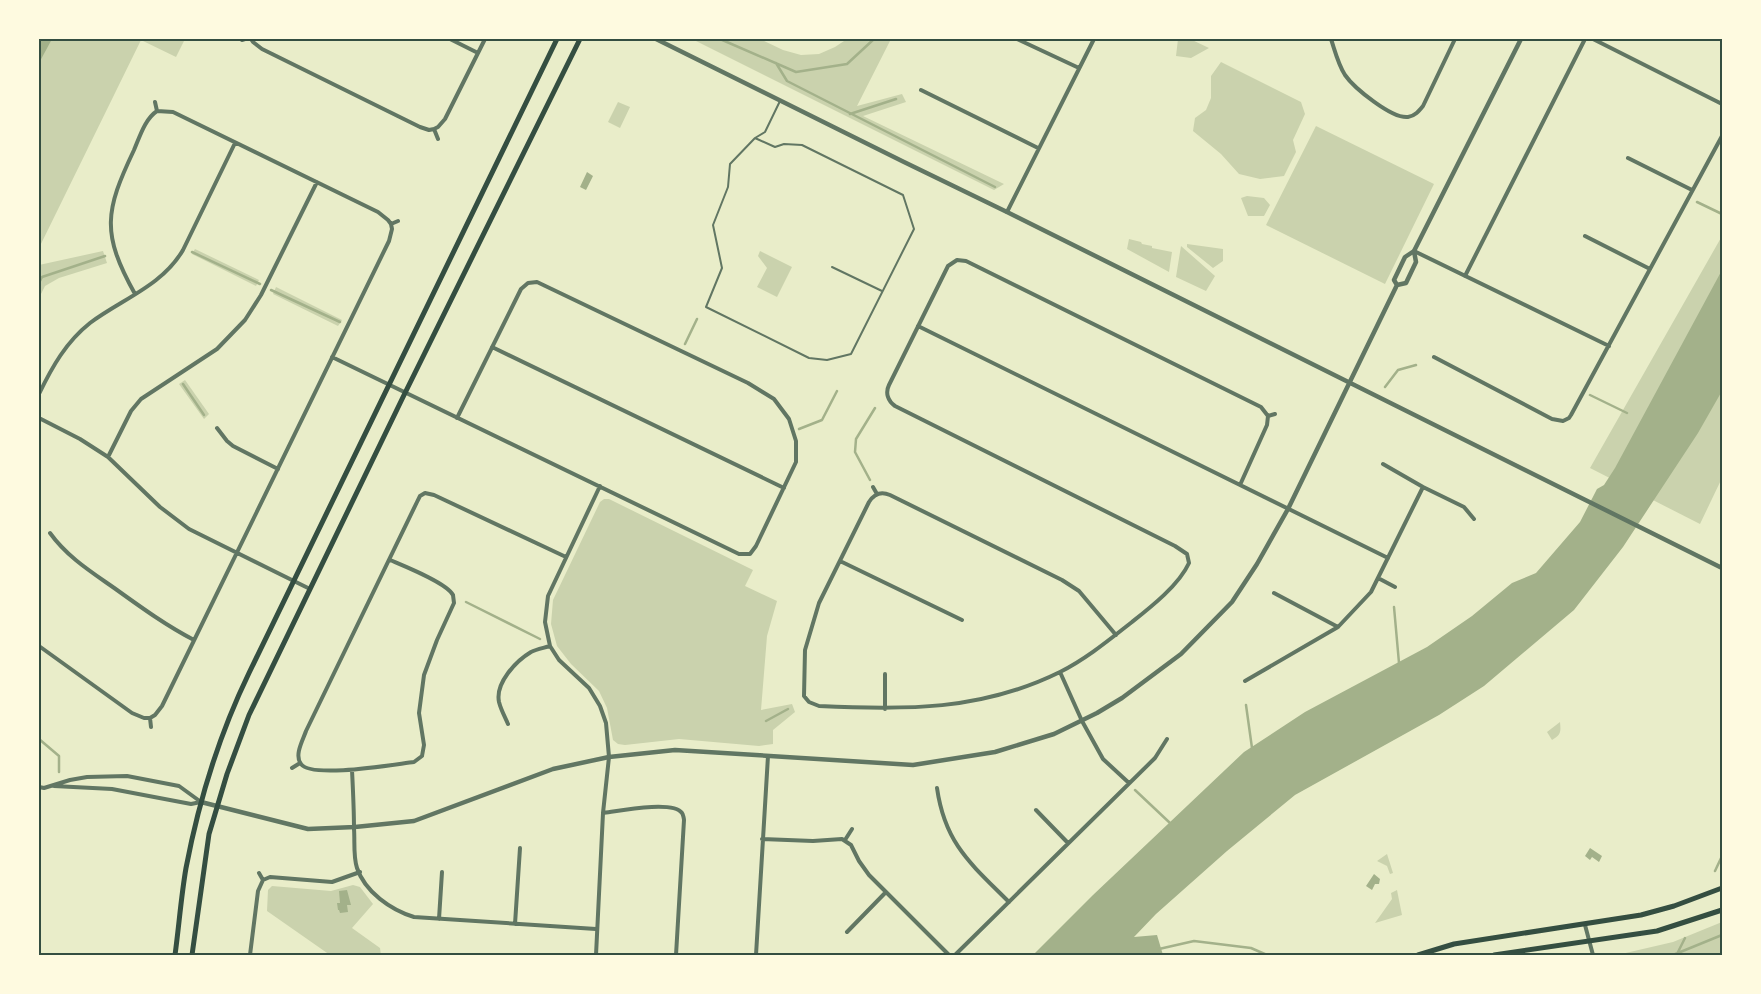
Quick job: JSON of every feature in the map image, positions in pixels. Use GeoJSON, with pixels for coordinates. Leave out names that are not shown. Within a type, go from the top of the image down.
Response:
{"type":"FeatureCollection","features":[{"type":"Feature","properties":{"kind":"main road"},"geometry":{"type":"LineString","coordinates":[[175,955],[186,870],[201,802],[211,765],[231,712],[558,39]]}},
{"type":"Feature","properties":{"kind":"main road"},"geometry":{"type":"LineString","coordinates":[[192,955],[207,846],[216,807],[247,721],[405,393],[580,39]]}},
{"type":"Feature","properties":{"kind":"main road"},"geometry":{"type":"LineString","coordinates":[[1418,955],[1454,944],[1642,914],[1682,903],[1722,888]]}},
{"type":"Feature","properties":{"kind":"main road"},"geometry":{"type":"LineString","coordinates":[[1494,955],[1657,931],[1722,910]]}},
{"type":"Feature","properties":{"kind":"street"},"geometry":{"type":"LineString","coordinates":[[252,39],[257,46],[270,53],[429,130],[438,127],[445,119],[484,39]]}},
{"type":"Feature","properties":{"kind":"street"},"geometry":{"type":"LineString","coordinates":[[450,39],[478,52]]}},
{"type":"Feature","properties":{"kind":"street"},"geometry":{"type":"LineString","coordinates":[[656,39],[1008,212],[1722,568]]}},
{"type":"Feature","properties":{"kind":"street"},"geometry":{"type":"LineString","coordinates":[[1017,39],[1079,68]]}},
{"type":"Feature","properties":{"kind":"street"},"geometry":{"type":"LineString","coordinates":[[1008,212],[1038,148],[1094,39]]}},
{"type":"Feature","properties":{"kind":"street"},"geometry":{"type":"LineString","coordinates":[[1331,39],[1339,62],[1353,85],[1366,97],[1403,117],[1411,116],[1423,106],[1455,39]]}},
{"type":"Feature","properties":{"kind":"street"},"geometry":{"type":"LineString","coordinates":[[1397,285],[1394,280],[1405,257],[1414,251],[1521,39]]}},
{"type":"Feature","properties":{"kind":"street"},"geometry":{"type":"LineString","coordinates":[[1465,276],[1585,39]]}},
{"type":"Feature","properties":{"kind":"street"},"geometry":{"type":"LineString","coordinates":[[1593,39],[1722,104]]}},
{"type":"Feature","properties":{"kind":"street"},"geometry":{"type":"LineString","coordinates":[[920,90],[1038,148]]}},
{"type":"Feature","properties":{"kind":"street"},"geometry":{"type":"LineString","coordinates":[[155,102],[157,111]]}},
{"type":"Feature","properties":{"kind":"street"},"geometry":{"type":"LineString","coordinates":[[39,646],[132,713],[144,718],[150,718],[155,715],[162,706],[389,241],[392,229],[391,224],[378,212],[173,112],[157,111],[147,122],[121,176],[114,195],[111,214],[112,240],[116,257],[135,294]]}},
{"type":"Feature","properties":{"kind":"street"},"geometry":{"type":"LineString","coordinates":[[1411,116],[1413,122]]}},
{"type":"Feature","properties":{"kind":"street"},"geometry":{"type":"LineString","coordinates":[[434,129],[438,139]]}},
{"type":"Feature","properties":{"kind":"street"},"geometry":{"type":"LineString","coordinates":[[1434,357],[1552,419],[1562,421],[1569,418],[1722,136]]}},
{"type":"Feature","properties":{"kind":"street"},"geometry":{"type":"LineString","coordinates":[[39,394],[51,368],[69,344],[91,323],[162,276],[179,257],[236,143]]}},
{"type":"Feature","properties":{"kind":"street"},"geometry":{"type":"LineString","coordinates":[[1628,158],[1692,190]]}},
{"type":"Feature","properties":{"kind":"street"},"geometry":{"type":"LineString","coordinates":[[108,456],[131,411],[141,399],[217,349],[245,320],[261,295],[317,182]]}},
{"type":"Feature","properties":{"kind":"street"},"geometry":{"type":"LineString","coordinates":[[391,224],[398,221]]}},
{"type":"Feature","properties":{"kind":"street"},"geometry":{"type":"LineString","coordinates":[[1585,236],[1650,269]]}},
{"type":"Feature","properties":{"kind":"street"},"geometry":{"type":"LineString","coordinates":[[1414,251],[1609,346]]}},
{"type":"Feature","properties":{"kind":"street"},"geometry":{"type":"LineString","coordinates":[[1397,285],[1406,283],[1416,262],[1414,251]]}},
{"type":"Feature","properties":{"kind":"street"},"geometry":{"type":"LineString","coordinates":[[953,254],[955,261]]}},
{"type":"Feature","properties":{"kind":"street"},"geometry":{"type":"LineString","coordinates":[[1195,558],[1189,558],[1175,546],[895,406],[889,400],[887,388],[948,266],[955,261],[966,261],[1261,407],[1268,416],[1267,425],[1240,485]]}},
{"type":"Feature","properties":{"kind":"street"},"geometry":{"type":"LineString","coordinates":[[526,276],[529,283]]}},
{"type":"Feature","properties":{"kind":"street"},"geometry":{"type":"LineString","coordinates":[[457,418],[521,289],[529,283],[540,283],[748,382],[774,399],[789,418],[796,441],[796,462],[756,546],[747,554]]}},
{"type":"Feature","properties":{"kind":"street"},"geometry":{"type":"LineString","coordinates":[[39,787],[44,788],[87,777],[127,776],[179,786],[201,802],[216,807],[308,829],[354,827],[414,821],[553,769],[608,756],[675,750],[913,765],[1008,749],[1054,734],[1082,721],[1122,698],[1181,654],[1232,602],[1257,564],[1288,509],[1397,285]]}},
{"type":"Feature","properties":{"kind":"street"},"geometry":{"type":"LineString","coordinates":[[918,326],[1388,558]]}},
{"type":"Feature","properties":{"kind":"street"},"geometry":{"type":"LineString","coordinates":[[492,347],[784,488]]}},
{"type":"Feature","properties":{"kind":"street"},"geometry":{"type":"LineString","coordinates":[[332,357],[735,552],[747,554]]}},
{"type":"Feature","properties":{"kind":"street"},"geometry":{"type":"LineString","coordinates":[[882,401],[889,400]]}},
{"type":"Feature","properties":{"kind":"street"},"geometry":{"type":"LineString","coordinates":[[1268,416],[1275,414]]}},
{"type":"Feature","properties":{"kind":"street"},"geometry":{"type":"LineString","coordinates":[[39,418],[108,456],[150,498],[180,523],[310,589]]}},
{"type":"Feature","properties":{"kind":"street"},"geometry":{"type":"LineString","coordinates":[[1562,421],[1564,426]]}},
{"type":"Feature","properties":{"kind":"street"},"geometry":{"type":"LineString","coordinates":[[217,428],[226,441],[233,446],[278,469]]}},
{"type":"Feature","properties":{"kind":"street"},"geometry":{"type":"LineString","coordinates":[[1383,464],[1423,487],[1464,507],[1474,519]]}},
{"type":"Feature","properties":{"kind":"street"},"geometry":{"type":"LineString","coordinates":[[596,955],[596,929],[608,756],[606,723],[600,706],[589,688],[559,660],[550,646],[545,622],[548,596],[600,486]]}},
{"type":"Feature","properties":{"kind":"street"},"geometry":{"type":"LineString","coordinates":[[873,487],[877,494]]}},
{"type":"Feature","properties":{"kind":"street"},"geometry":{"type":"LineString","coordinates":[[1245,681],[1338,627],[1371,592],[1423,487]]}},
{"type":"Feature","properties":{"kind":"street"},"geometry":{"type":"LineString","coordinates":[[422,488],[424,493]]}},
{"type":"Feature","properties":{"kind":"street"},"geometry":{"type":"LineString","coordinates":[[424,493],[434,495],[566,557]]}},
{"type":"Feature","properties":{"kind":"street"},"geometry":{"type":"LineString","coordinates":[[300,763],[299,751],[306,731],[417,502],[424,493]]}},
{"type":"Feature","properties":{"kind":"street"},"geometry":{"type":"LineString","coordinates":[[1116,635],[1079,591],[1062,580],[886,493],[877,494],[869,502],[818,603],[805,650],[803,692],[807,700],[813,705],[885,709],[946,706],[987,698],[1024,687],[1060,672],[1116,635],[1152,606],[1181,576],[1187,569],[1189,558]]}},
{"type":"Feature","properties":{"kind":"street"},"geometry":{"type":"LineString","coordinates":[[50,534],[75,560],[162,622],[194,640]]}},
{"type":"Feature","properties":{"kind":"street"},"geometry":{"type":"LineString","coordinates":[[747,554],[750,561]]}},
{"type":"Feature","properties":{"kind":"street"},"geometry":{"type":"LineString","coordinates":[[300,763],[309,769],[352,770],[414,762],[422,756],[424,745],[419,713],[424,675],[454,603],[454,595],[442,585],[390,560]]}},
{"type":"Feature","properties":{"kind":"street"},"geometry":{"type":"LineString","coordinates":[[840,561],[962,620]]}},
{"type":"Feature","properties":{"kind":"street"},"geometry":{"type":"LineString","coordinates":[[1378,578],[1395,588]]}},
{"type":"Feature","properties":{"kind":"street"},"geometry":{"type":"LineString","coordinates":[[454,595],[460,592]]}},
{"type":"Feature","properties":{"kind":"street"},"geometry":{"type":"LineString","coordinates":[[1274,593],[1338,627]]}},
{"type":"Feature","properties":{"kind":"street"},"geometry":{"type":"LineString","coordinates":[[508,724],[499,701],[500,690],[507,675],[519,661],[533,651],[550,646]]}},
{"type":"Feature","properties":{"kind":"street"},"geometry":{"type":"LineString","coordinates":[[1060,672],[1082,721],[1103,759],[1129,783]]}},
{"type":"Feature","properties":{"kind":"street"},"geometry":{"type":"LineString","coordinates":[[885,674],[885,709]]}},
{"type":"Feature","properties":{"kind":"street"},"geometry":{"type":"LineString","coordinates":[[803,704],[807,700]]}},
{"type":"Feature","properties":{"kind":"street"},"geometry":{"type":"LineString","coordinates":[[150,718],[151,726]]}},
{"type":"Feature","properties":{"kind":"street"},"geometry":{"type":"LineString","coordinates":[[955,955],[1155,758],[1167,738]]}},
{"type":"Feature","properties":{"kind":"street"},"geometry":{"type":"LineString","coordinates":[[422,756],[428,759]]}},
{"type":"Feature","properties":{"kind":"street"},"geometry":{"type":"LineString","coordinates":[[756,955],[768,756]]}},
{"type":"Feature","properties":{"kind":"street"},"geometry":{"type":"LineString","coordinates":[[292,768],[300,763]]}},
{"type":"Feature","properties":{"kind":"street"},"geometry":{"type":"LineString","coordinates":[[352,770],[354,840],[357,868],[367,885],[391,907],[414,917],[439,920],[596,929]]}},
{"type":"Feature","properties":{"kind":"street"},"geometry":{"type":"LineString","coordinates":[[52,785],[112,789],[191,804],[201,802]]}},
{"type":"Feature","properties":{"kind":"street"},"geometry":{"type":"LineString","coordinates":[[937,788],[939,805],[953,840],[968,860],[1008,902]]}},
{"type":"Feature","properties":{"kind":"street"},"geometry":{"type":"LineString","coordinates":[[680,811],[684,806]]}},
{"type":"Feature","properties":{"kind":"street"},"geometry":{"type":"LineString","coordinates":[[603,813],[638,808],[669,807],[683,813],[676,955]]}},
{"type":"Feature","properties":{"kind":"street"},"geometry":{"type":"LineString","coordinates":[[1036,810],[1068,842]]}},
{"type":"Feature","properties":{"kind":"street"},"geometry":{"type":"LineString","coordinates":[[845,840],[852,829]]}},
{"type":"Feature","properties":{"kind":"street"},"geometry":{"type":"LineString","coordinates":[[762,838],[813,841],[837,838],[845,840],[851,845],[864,869],[949,955]]}},
{"type":"Feature","properties":{"kind":"street"},"geometry":{"type":"LineString","coordinates":[[515,924],[520,848]]}},
{"type":"Feature","properties":{"kind":"street"},"geometry":{"type":"LineString","coordinates":[[259,872],[263,880]]}},
{"type":"Feature","properties":{"kind":"street"},"geometry":{"type":"LineString","coordinates":[[250,955],[258,891],[263,880],[270,877],[332,882],[360,872]]}},
{"type":"Feature","properties":{"kind":"street"},"geometry":{"type":"LineString","coordinates":[[439,920],[442,872]]}},
{"type":"Feature","properties":{"kind":"street"},"geometry":{"type":"LineString","coordinates":[[847,932],[886,892]]}},
{"type":"Feature","properties":{"kind":"street"},"geometry":{"type":"LineString","coordinates":[[1585,924],[1593,955]]}},
{"type":"Feature","properties":{"kind":"lane"},"geometry":{"type":"LineString","coordinates":[[756,138],[775,147],[784,144],[802,145],[903,195],[914,229],[851,354],[827,360],[809,358],[706,307],[722,268],[713,225],[728,187],[730,164],[756,138],[765,132],[780,101]]}},
{"type":"Feature","properties":{"kind":"lane"},"geometry":{"type":"LineString","coordinates":[[832,267],[882,291]]}},
{"type":"Feature","properties":{"kind":"shaded area"},"geometry":{"type":"Polygon","coordinates":[[[39,39],[185,39],[176,57],[141,40],[39,248],[39,39]]]}},
{"type":"Feature","properties":{"kind":"shaded area"},"geometry":{"type":"Polygon","coordinates":[[[39,39],[52,39],[39,63],[39,39]]]}},
{"type":"Feature","properties":{"kind":"shaded area"},"geometry":{"type":"Polygon","coordinates":[[[692,39],[760,39],[783,50],[801,55],[819,54],[847,39],[891,39],[857,106],[902,94],[906,102],[863,116],[1004,184],[994,190],[692,39]]]}},
{"type":"Feature","properties":{"kind":"shaded area"},"geometry":{"type":"Polygon","coordinates":[[[1178,39],[1190,39],[1209,48],[1191,58],[1176,56],[1178,39]]]}},
{"type":"Feature","properties":{"kind":"shaded area"},"geometry":{"type":"Polygon","coordinates":[[[1221,62],[1301,102],[1305,114],[1293,140],[1296,152],[1284,176],[1260,179],[1239,174],[1221,154],[1193,131],[1195,118],[1206,110],[1211,98],[1211,76],[1221,62]]]}},
{"type":"Feature","properties":{"kind":"shaded area"},"geometry":{"type":"Polygon","coordinates":[[[618,102],[630,107],[620,128],[608,122],[618,102]]]}},
{"type":"Feature","properties":{"kind":"shaded area"},"geometry":{"type":"Polygon","coordinates":[[[1316,126],[1434,184],[1385,284],[1266,225],[1316,126]]]}},
{"type":"Feature","properties":{"kind":"shaded area"},"geometry":{"type":"Polygon","coordinates":[[[587,172],[593,176],[586,190],[580,187],[587,172]]]}},
{"type":"Feature","properties":{"kind":"shaded area"},"geometry":{"type":"Polygon","coordinates":[[[1247,196],[1264,198],[1270,205],[1264,216],[1248,216],[1241,198],[1247,196]]]}},
{"type":"Feature","properties":{"kind":"shaded area"},"geometry":{"type":"Polygon","coordinates":[[[1722,236],[1722,478],[1700,524],[1590,468],[1722,236]]]}},
{"type":"Feature","properties":{"kind":"shaded area"},"geometry":{"type":"Polygon","coordinates":[[[1129,239],[1152,246],[1152,248],[1172,252],[1169,272],[1127,249],[1129,239]]]}},
{"type":"Feature","properties":{"kind":"shaded area"},"geometry":{"type":"Polygon","coordinates":[[[1187,244],[1223,249],[1223,261],[1213,268],[1187,247],[1187,244]]]}},
{"type":"Feature","properties":{"kind":"shaded area"},"geometry":{"type":"Polygon","coordinates":[[[1181,246],[1215,276],[1206,291],[1176,277],[1181,246]]]}},
{"type":"Feature","properties":{"kind":"shaded area"},"geometry":{"type":"Polygon","coordinates":[[[195,249],[259,280],[256,286],[192,254],[195,249]]]}},
{"type":"Feature","properties":{"kind":"shaded area"},"geometry":{"type":"Polygon","coordinates":[[[103,251],[107,263],[59,278],[45,286],[39,298],[39,265],[103,251]]]}},
{"type":"Feature","properties":{"kind":"shaded area"},"geometry":{"type":"Polygon","coordinates":[[[760,251],[792,267],[777,297],[757,287],[767,268],[758,256],[760,251]]]}},
{"type":"Feature","properties":{"kind":"shaded area"},"geometry":{"type":"Polygon","coordinates":[[[1722,270],[1722,391],[1698,433],[1623,547],[1574,610],[1484,686],[1439,715],[1295,795],[1227,851],[1156,914],[1134,937],[1157,935],[1163,955],[1033,955],[1093,895],[1244,752],[1305,712],[1427,647],[1472,616],[1512,583],[1536,573],[1580,522],[1597,489],[1604,485],[1615,468],[1722,270]]]}},
{"type":"Feature","properties":{"kind":"shaded area"},"geometry":{"type":"Polygon","coordinates":[[[276,287],[342,320],[338,326],[273,294],[276,287]]]}},
{"type":"Feature","properties":{"kind":"shaded area"},"geometry":{"type":"Polygon","coordinates":[[[185,380],[209,414],[204,419],[179,384],[185,380]]]}},
{"type":"Feature","properties":{"kind":"shaded area"},"geometry":{"type":"Polygon","coordinates":[[[604,499],[609,499],[753,570],[745,586],[777,601],[767,636],[761,710],[792,704],[795,712],[773,730],[773,744],[759,746],[679,739],[625,745],[618,744],[613,740],[607,708],[599,691],[571,664],[557,646],[551,624],[553,600],[600,502],[604,499]]]}},
{"type":"Feature","properties":{"kind":"shaded area"},"geometry":{"type":"Polygon","coordinates":[[[1560,722],[1560,733],[1552,740],[1547,732],[1560,722]]]}},
{"type":"Feature","properties":{"kind":"shaded area"},"geometry":{"type":"Polygon","coordinates":[[[1590,848],[1602,856],[1599,862],[1592,857],[1590,860],[1585,856],[1590,848]]]}},
{"type":"Feature","properties":{"kind":"shaded area"},"geometry":{"type":"Polygon","coordinates":[[[1387,854],[1393,873],[1390,874],[1387,866],[1377,861],[1387,854]]]}},
{"type":"Feature","properties":{"kind":"shaded area"},"geometry":{"type":"Polygon","coordinates":[[[1374,874],[1380,879],[1379,884],[1375,884],[1372,890],[1366,886],[1374,874]]]}},
{"type":"Feature","properties":{"kind":"shaded area"},"geometry":{"type":"Polygon","coordinates":[[[353,885],[360,887],[373,904],[352,928],[380,948],[381,955],[330,955],[267,911],[268,890],[272,886],[331,891],[353,885]]]}},
{"type":"Feature","properties":{"kind":"shaded area"},"geometry":{"type":"Polygon","coordinates":[[[347,890],[351,905],[347,905],[348,912],[340,913],[337,903],[340,903],[339,891],[347,890]]]}},
{"type":"Feature","properties":{"kind":"shaded area"},"geometry":{"type":"Polygon","coordinates":[[[1397,890],[1402,915],[1375,923],[1392,899],[1391,893],[1397,890]]]}},
{"type":"Feature","properties":{"kind":"shaded area"},"geometry":{"type":"Polygon","coordinates":[[[1722,922],[1722,955],[1617,955],[1673,942],[1722,922]]]}},
{"type":"Feature","properties":{"kind":"waterway"},"geometry":{"type":"LineString","coordinates":[[720,39],[796,72],[847,64],[874,39]]}},
{"type":"Feature","properties":{"kind":"waterway"},"geometry":{"type":"LineString","coordinates":[[776,63],[787,81],[995,187]]}},
{"type":"Feature","properties":{"kind":"waterway"},"geometry":{"type":"LineString","coordinates":[[850,114],[896,99]]}},
{"type":"Feature","properties":{"kind":"waterway"},"geometry":{"type":"LineString","coordinates":[[1697,202],[1722,214]]}},
{"type":"Feature","properties":{"kind":"waterway"},"geometry":{"type":"LineString","coordinates":[[192,252],[260,284]]}},
{"type":"Feature","properties":{"kind":"waterway"},"geometry":{"type":"LineString","coordinates":[[39,283],[42,277],[105,256]]}},
{"type":"Feature","properties":{"kind":"waterway"},"geometry":{"type":"LineString","coordinates":[[271,290],[340,322]]}},
{"type":"Feature","properties":{"kind":"waterway"},"geometry":{"type":"LineString","coordinates":[[685,344],[697,319]]}},
{"type":"Feature","properties":{"kind":"waterway"},"geometry":{"type":"LineString","coordinates":[[1385,387],[1398,370],[1416,365]]}},
{"type":"Feature","properties":{"kind":"waterway"},"geometry":{"type":"LineString","coordinates":[[183,384],[204,415]]}},
{"type":"Feature","properties":{"kind":"waterway"},"geometry":{"type":"LineString","coordinates":[[799,429],[822,420],[837,391]]}},
{"type":"Feature","properties":{"kind":"waterway"},"geometry":{"type":"LineString","coordinates":[[1590,395],[1627,413]]}},
{"type":"Feature","properties":{"kind":"waterway"},"geometry":{"type":"LineString","coordinates":[[870,480],[855,452],[856,439],[875,408]]}},
{"type":"Feature","properties":{"kind":"waterway"},"geometry":{"type":"LineString","coordinates":[[466,602],[540,639]]}},
{"type":"Feature","properties":{"kind":"waterway"},"geometry":{"type":"LineString","coordinates":[[1394,607],[1399,663]]}},
{"type":"Feature","properties":{"kind":"waterway"},"geometry":{"type":"LineString","coordinates":[[1246,705],[1252,748]]}},
{"type":"Feature","properties":{"kind":"waterway"},"geometry":{"type":"LineString","coordinates":[[766,721],[788,709]]}},
{"type":"Feature","properties":{"kind":"waterway"},"geometry":{"type":"LineString","coordinates":[[39,739],[59,756],[59,772]]}},
{"type":"Feature","properties":{"kind":"waterway"},"geometry":{"type":"LineString","coordinates":[[1135,790],[1170,823]]}},
{"type":"Feature","properties":{"kind":"waterway"},"geometry":{"type":"LineString","coordinates":[[1715,871],[1722,856]]}},
{"type":"Feature","properties":{"kind":"waterway"},"geometry":{"type":"LineString","coordinates":[[1673,955],[1722,935]]}},
{"type":"Feature","properties":{"kind":"waterway"},"geometry":{"type":"LineString","coordinates":[[1678,952],[1685,938]]}},
{"type":"Feature","properties":{"kind":"waterway"},"geometry":{"type":"LineString","coordinates":[[1159,949],[1194,941],[1251,948],[1267,955]]}}]}
